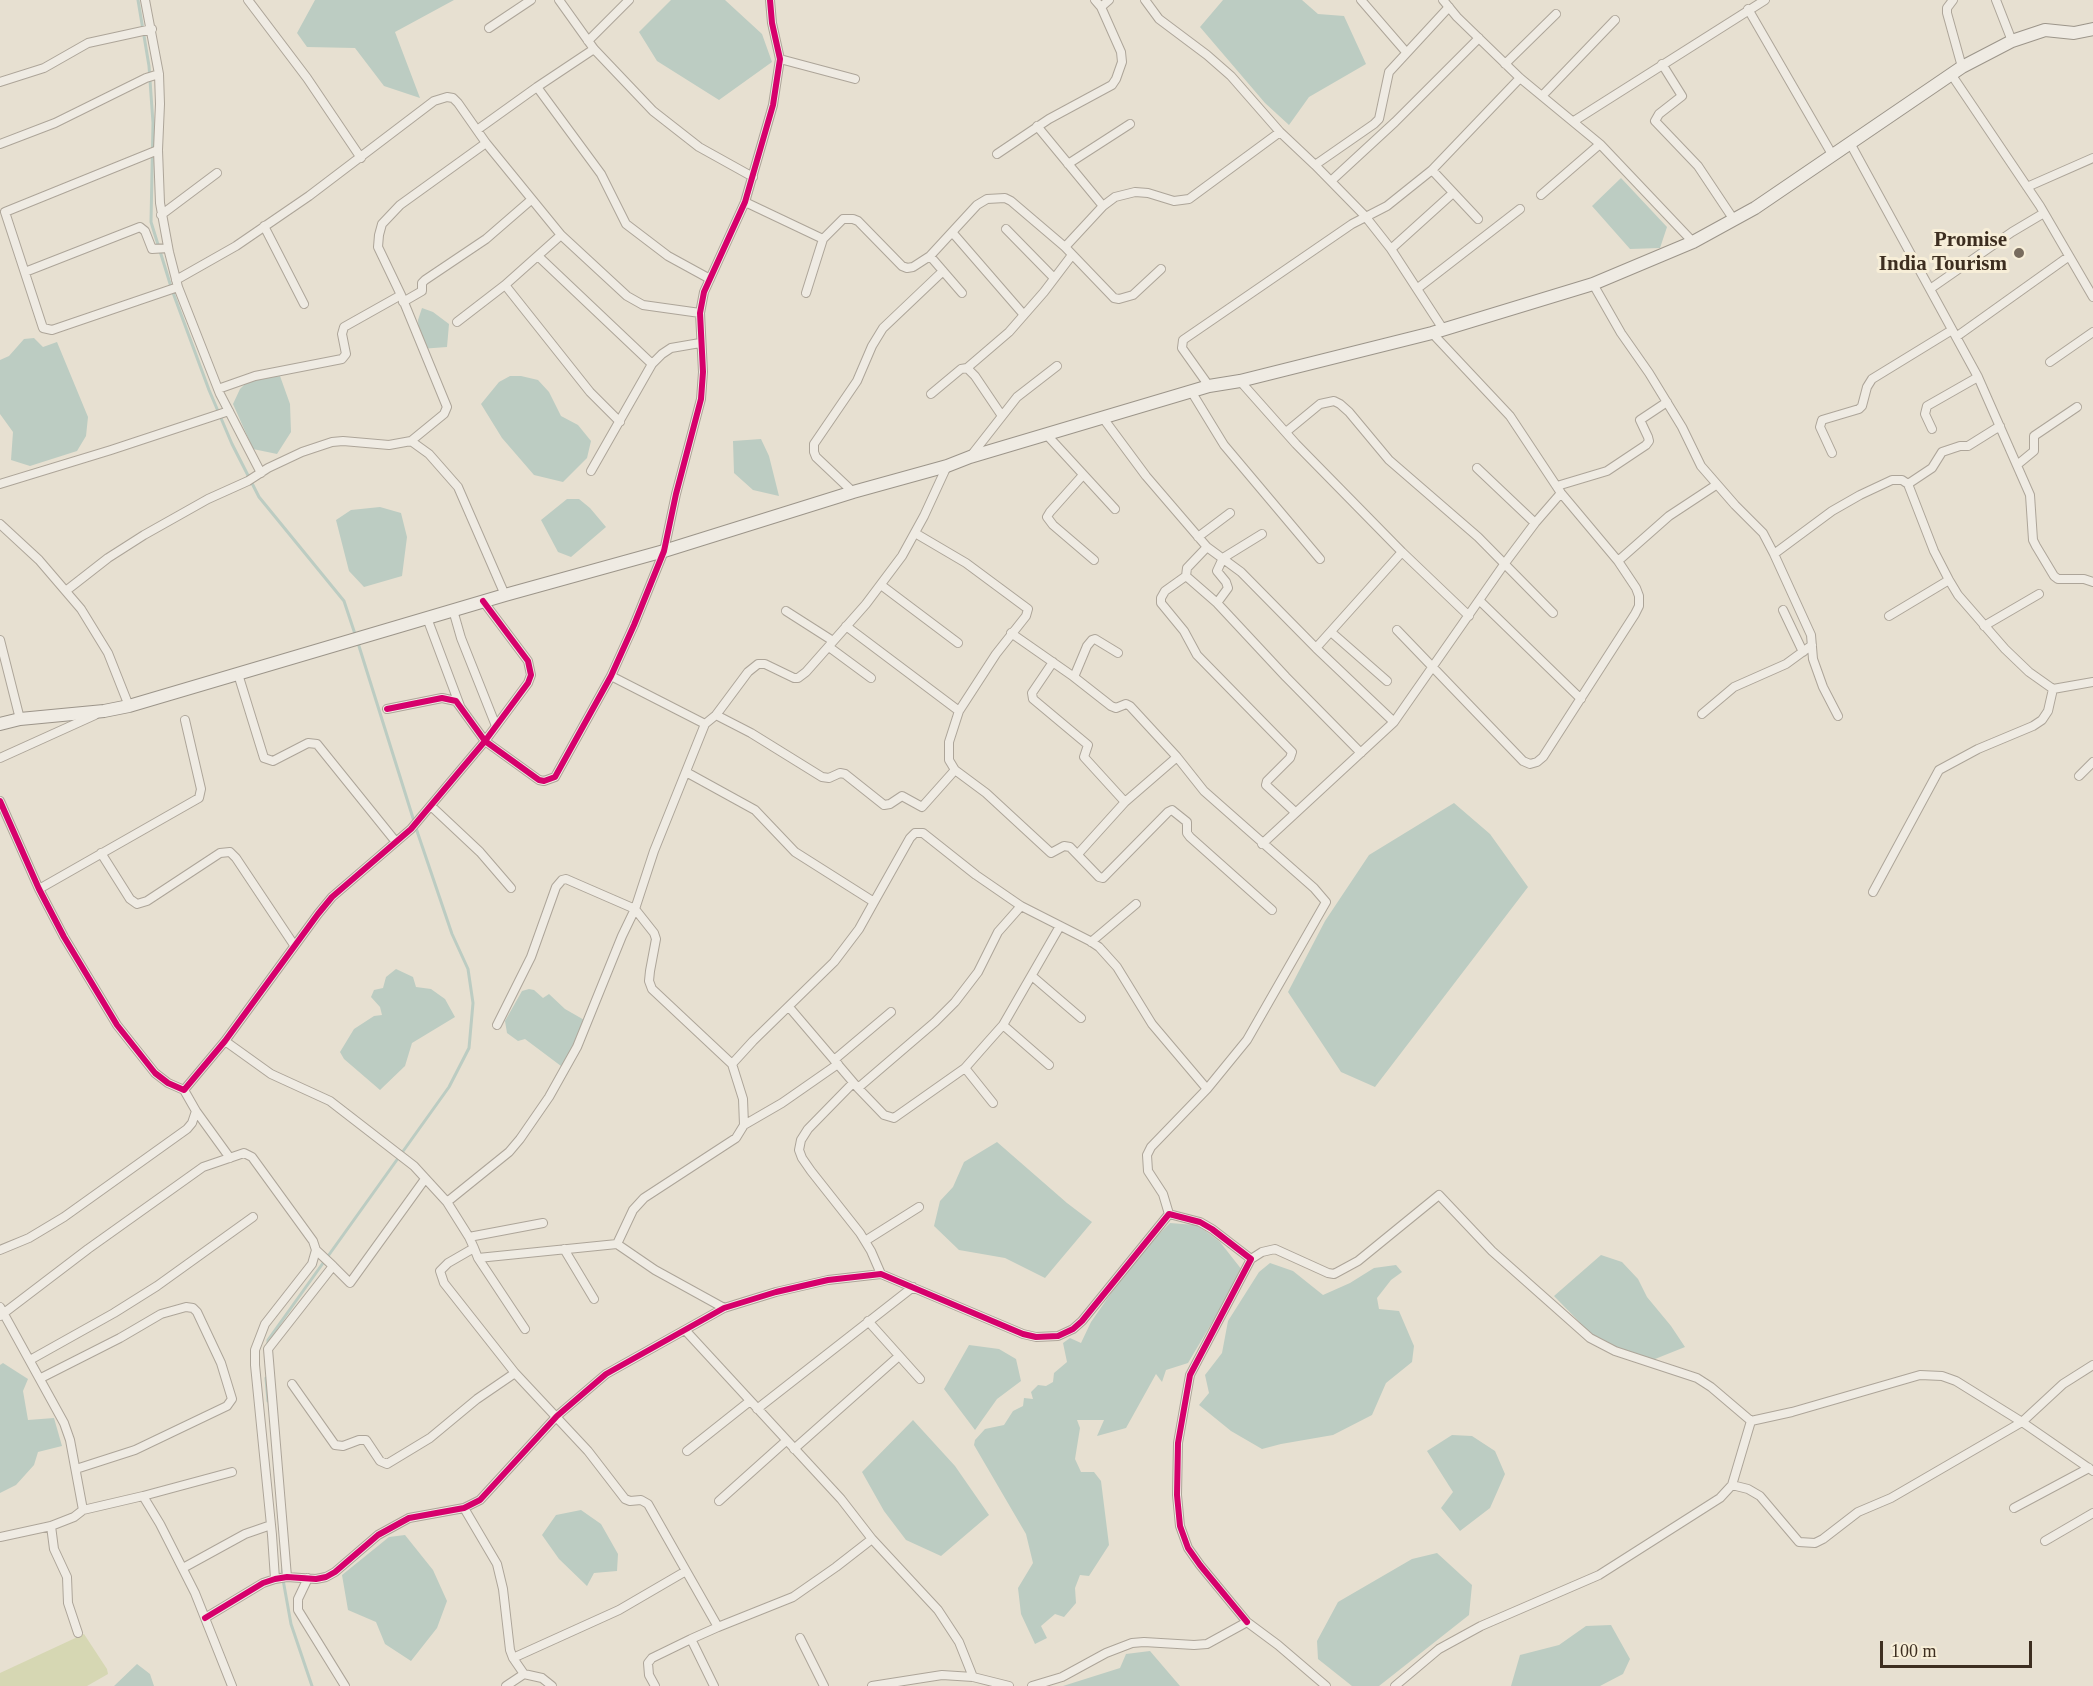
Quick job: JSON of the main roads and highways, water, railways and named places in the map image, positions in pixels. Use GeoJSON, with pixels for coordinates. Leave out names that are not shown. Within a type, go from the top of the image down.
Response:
{"type":"FeatureCollection","features":[{"type":"Feature","properties":{"kind":"main road"},"geometry":{"type":"LineString","coordinates":[[0,724],[20,719],[104,711],[129,706],[453,610],[664,551],[1209,386],[1240,381],[1438,331],[1593,284],[1694,242],[1755,208],[1951,74],[2012,41],[2045,30],[2074,33],[2093,29]]}},
{"type":"Feature","properties":{"kind":"waterway"},"geometry":{"type":"LineString","coordinates":[[138,0],[149,66],[153,123],[151,222],[172,290],[209,390],[232,444],[259,497],[344,601],[356,637]]}},
{"type":"Feature","properties":{"kind":"waterway"},"geometry":{"type":"LineString","coordinates":[[268,1344],[268,1340],[449,1087],[469,1048],[473,1003],[468,969],[452,934],[418,834],[358,643]]}},
{"type":"Feature","properties":{"kind":"waterway"},"geometry":{"type":"LineString","coordinates":[[266,1378],[268,1401]]}},
{"type":"Feature","properties":{"kind":"waterway"},"geometry":{"type":"LineString","coordinates":[[283,1568],[282,1574],[291,1624],[312,1686]]}},
{"type":"Feature","properties":{"kind":"place","name":"Promise India Tourism"},"geometry":{"type":"Point","coordinates":[2019,253]}}]}
